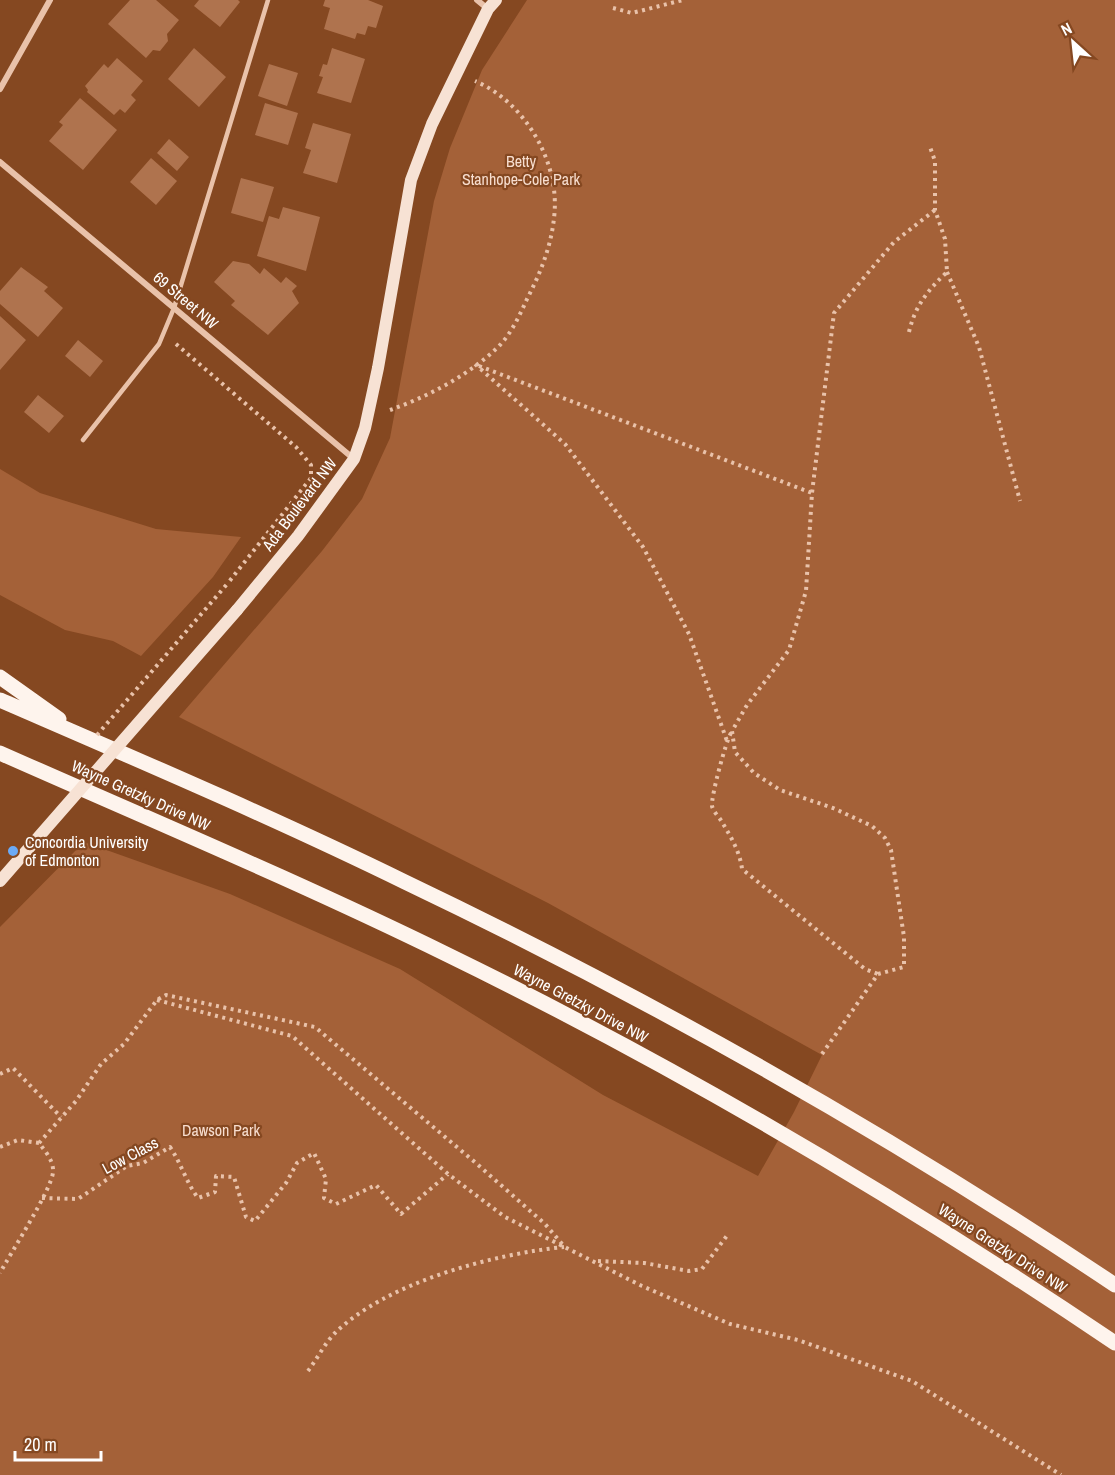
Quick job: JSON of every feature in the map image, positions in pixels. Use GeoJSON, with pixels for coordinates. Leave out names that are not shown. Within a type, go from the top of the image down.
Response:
{"type":"FeatureCollection","features":[{"type":"Feature","properties":{"kind":"main road"},"geometry":{"type":"LineString","coordinates":[[0,677],[91,737]]}},
{"type":"Feature","properties":{"kind":"main road","name":"Wayne Gretzky Drive NW"},"geometry":{"type":"LineString","coordinates":[[0,700],[91,737],[405,882],[694,1029],[871,1132],[1115,1285]]}},
{"type":"Feature","properties":{"kind":"main road","name":"Wayne Gretzky Drive NW"},"geometry":{"type":"LineString","coordinates":[[0,753],[276,873],[424,943],[626,1047],[847,1170],[1115,1343]]}},
{"type":"Feature","properties":{"kind":"main road"},"geometry":{"type":"LineString","coordinates":[[0,761],[58,778]]}},
{"type":"Feature","properties":{"kind":"street"},"geometry":{"type":"LineString","coordinates":[[0,89],[50,0]]}},
{"type":"Feature","properties":{"kind":"street"},"geometry":{"type":"LineString","coordinates":[[477,0],[492,5]]}},
{"type":"Feature","properties":{"kind":"street","name":"Ada Boulevard NW"},"geometry":{"type":"LineString","coordinates":[[0,881],[237,610],[298,536],[354,459],[365,428],[378,368],[411,180],[432,123],[492,5]]}},
{"type":"Feature","properties":{"kind":"street","name":"69 Street NW"},"geometry":{"type":"LineString","coordinates":[[0,162],[354,459]]}},
{"type":"Feature","properties":{"kind":"lane"},"geometry":{"type":"LineString","coordinates":[[83,440],[159,344],[164,333],[174,308],[268,0]]}},
{"type":"Feature","properties":{"kind":"path"},"geometry":{"type":"LineString","coordinates":[[613,8],[633,13],[683,0]]}},
{"type":"Feature","properties":{"kind":"path"},"geometry":{"type":"LineString","coordinates":[[386,402],[384,413],[421,399],[496,349],[515,324],[548,250],[555,216],[551,177],[540,145],[523,117],[503,97],[472,79]]}},
{"type":"Feature","properties":{"kind":"path"},"geometry":{"type":"LineString","coordinates":[[930,147],[935,160],[935,210],[945,239],[947,272],[982,357],[1020,501]]}},
{"type":"Feature","properties":{"kind":"path"},"geometry":{"type":"LineString","coordinates":[[732,731],[735,752],[754,773],[780,790],[833,808],[872,826],[885,838],[891,850],[904,938],[904,967],[878,974],[865,969],[742,869],[741,859],[732,838],[712,806],[727,741],[732,731],[747,705],[789,650],[806,591],[812,493],[834,313],[894,242],[935,210]]}},
{"type":"Feature","properties":{"kind":"path"},"geometry":{"type":"LineString","coordinates":[[909,332],[914,310],[933,285],[947,272]]}},
{"type":"Feature","properties":{"kind":"path"},"geometry":{"type":"LineString","coordinates":[[91,737],[228,583],[311,478],[311,465],[296,447],[164,333]]}},
{"type":"Feature","properties":{"kind":"path"},"geometry":{"type":"LineString","coordinates":[[475,364],[812,493]]}},
{"type":"Feature","properties":{"kind":"path"},"geometry":{"type":"LineString","coordinates":[[475,364],[565,444],[643,547],[689,634],[727,741]]}},
{"type":"Feature","properties":{"kind":"path"},"geometry":{"type":"LineString","coordinates":[[822,1054],[878,974]]}},
{"type":"Feature","properties":{"kind":"path"},"geometry":{"type":"LineString","coordinates":[[39,1143],[76,1101],[101,1064],[124,1044],[157,1000],[166,994],[315,1027],[477,1164],[545,1224],[565,1247]]}},
{"type":"Feature","properties":{"kind":"path"},"geometry":{"type":"LineString","coordinates":[[157,1000],[292,1036],[448,1174],[505,1217],[642,1286],[730,1324],[798,1340],[912,1381],[1061,1475]]}},
{"type":"Feature","properties":{"kind":"path"},"geometry":{"type":"LineString","coordinates":[[0,1074],[13,1068],[61,1117]]}},
{"type":"Feature","properties":{"kind":"path"},"geometry":{"type":"LineString","coordinates":[[0,1148],[18,1140],[39,1143],[49,1156],[53,1172],[42,1198],[0,1273]]}},
{"type":"Feature","properties":{"kind":"path","name":"Low Class"},"geometry":{"type":"LineString","coordinates":[[42,1198],[78,1199],[127,1166],[143,1162],[170,1147],[179,1161],[186,1182],[198,1198],[215,1192],[216,1176],[234,1177],[246,1217],[255,1221],[286,1183],[297,1164],[314,1153],[326,1179],[324,1198],[336,1204],[376,1185],[401,1214],[448,1174]]}},
{"type":"Feature","properties":{"kind":"path"},"geometry":{"type":"LineString","coordinates":[[597,1262],[644,1263],[689,1271],[702,1269],[729,1233]]}},
{"type":"Feature","properties":{"kind":"path"},"geometry":{"type":"LineString","coordinates":[[308,1371],[334,1334],[371,1304],[416,1284],[516,1252],[565,1247]]}},
{"type":"Feature","properties":{"kind":"green space"},"geometry":{"type":"Polygon","coordinates":[[[527,0],[1115,0],[1115,1475],[0,1475],[0,927],[84,842],[230,894],[400,969],[603,1095],[758,1176],[794,1112],[822,1055],[548,903],[179,717],[322,551],[362,499],[390,438],[434,201],[450,148],[482,70],[527,0]]]}},
{"type":"Feature","properties":{"kind":"green space"},"geometry":{"type":"Polygon","coordinates":[[[0,469],[40,493],[156,529],[241,537],[213,577],[141,656],[113,641],[65,630],[0,595],[0,469]]]}},
{"type":"Feature","properties":{"kind":"building"},"geometry":{"type":"Polygon","coordinates":[[[130,0],[156,0],[179,20],[167,34],[168,41],[160,51],[153,50],[146,58],[108,24],[130,0]]]}},
{"type":"Feature","properties":{"kind":"building"},"geometry":{"type":"Polygon","coordinates":[[[199,0],[238,0],[240,2],[220,27],[194,6],[199,0]]]}},
{"type":"Feature","properties":{"kind":"building"},"geometry":{"type":"Polygon","coordinates":[[[325,0],[368,0],[383,6],[376,28],[368,26],[365,35],[357,33],[355,39],[324,29],[330,8],[323,6],[325,0]]]}},
{"type":"Feature","properties":{"kind":"building"},"geometry":{"type":"Polygon","coordinates":[[[194,48],[226,77],[199,107],[168,79],[194,48]]]}},
{"type":"Feature","properties":{"kind":"building"},"geometry":{"type":"Polygon","coordinates":[[[332,48],[365,59],[351,103],[317,93],[323,77],[319,76],[323,64],[327,65],[332,48]]]}},
{"type":"Feature","properties":{"kind":"building"},"geometry":{"type":"Polygon","coordinates":[[[117,58],[143,81],[131,95],[136,100],[125,113],[120,109],[114,115],[87,92],[85,86],[104,64],[108,68],[117,58]]]}},
{"type":"Feature","properties":{"kind":"building"},"geometry":{"type":"Polygon","coordinates":[[[269,64],[298,73],[287,106],[258,96],[269,64]]]}},
{"type":"Feature","properties":{"kind":"building"},"geometry":{"type":"Polygon","coordinates":[[[80,98],[117,130],[83,170],[49,141],[63,125],[59,122],[80,98]]]}},
{"type":"Feature","properties":{"kind":"building"},"geometry":{"type":"Polygon","coordinates":[[[265,103],[298,113],[288,145],[255,135],[265,103]]]}},
{"type":"Feature","properties":{"kind":"building"},"geometry":{"type":"Polygon","coordinates":[[[313,123],[351,134],[337,183],[303,173],[311,150],[305,148],[313,123]]]}},
{"type":"Feature","properties":{"kind":"building"},"geometry":{"type":"Polygon","coordinates":[[[169,139],[189,157],[177,171],[157,153],[169,139]]]}},
{"type":"Feature","properties":{"kind":"building"},"geometry":{"type":"Polygon","coordinates":[[[151,158],[177,181],[156,205],[130,182],[151,158]]]}},
{"type":"Feature","properties":{"kind":"building"},"geometry":{"type":"Polygon","coordinates":[[[241,178],[274,187],[263,222],[231,213],[241,178]]]}},
{"type":"Feature","properties":{"kind":"building"},"geometry":{"type":"Polygon","coordinates":[[[283,207],[320,217],[306,271],[257,256],[269,216],[279,219],[283,207]]]}},
{"type":"Feature","properties":{"kind":"building"},"geometry":{"type":"Polygon","coordinates":[[[233,261],[249,264],[260,274],[264,268],[281,283],[286,277],[297,286],[292,291],[299,303],[268,335],[231,305],[235,301],[214,282],[233,261]]]}},
{"type":"Feature","properties":{"kind":"building"},"geometry":{"type":"Polygon","coordinates":[[[21,267],[48,287],[44,291],[63,308],[38,337],[0,304],[0,291],[21,267]]]}},
{"type":"Feature","properties":{"kind":"building"},"geometry":{"type":"Polygon","coordinates":[[[0,316],[26,340],[0,370],[0,316]]]}},
{"type":"Feature","properties":{"kind":"building"},"geometry":{"type":"Polygon","coordinates":[[[78,340],[103,361],[90,377],[65,356],[78,340]]]}},
{"type":"Feature","properties":{"kind":"building"},"geometry":{"type":"Polygon","coordinates":[[[38,395],[64,416],[49,433],[24,412],[38,395]]]}},
{"type":"Feature","properties":{"kind":"place","name":"Concordia University of Edmonton"},"geometry":{"type":"Point","coordinates":[13,851]}},
{"type":"Feature","properties":{"kind":"park label","name":"Betty Stanhope-Cole Park"},"geometry":{"type":"Point","coordinates":[521,170]}},
{"type":"Feature","properties":{"kind":"park label","name":"Dawson Park"},"geometry":{"type":"Point","coordinates":[221,1130]}}]}
